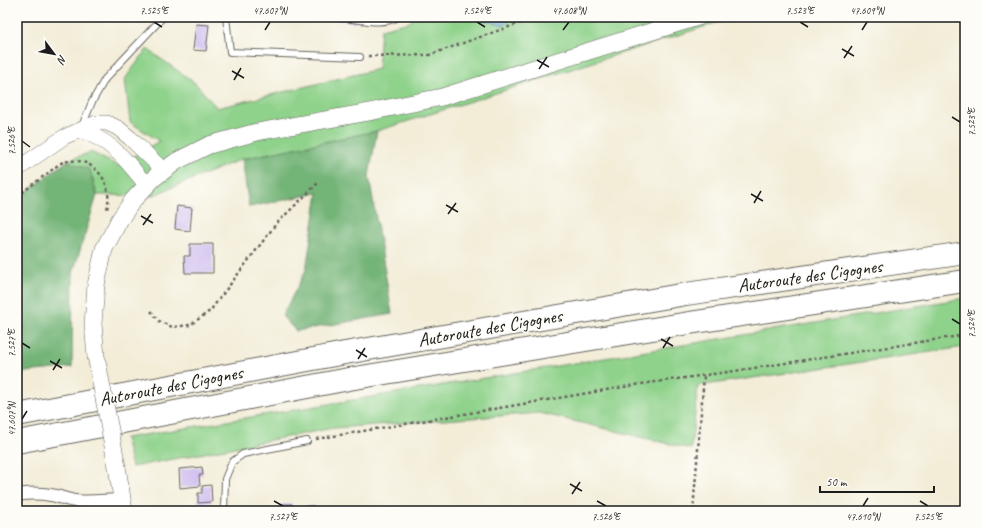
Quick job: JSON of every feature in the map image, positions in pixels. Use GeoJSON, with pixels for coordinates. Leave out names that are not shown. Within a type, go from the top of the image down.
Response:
{"type":"FeatureCollection","features":[{"type":"Feature","properties":{"kind":"highway","name":"Autoroute des Cigognes"},"geometry":{"type":"LineString","coordinates":[[17,415],[353,352],[686,294],[965,253]]}},
{"type":"Feature","properties":{"kind":"highway","name":"Autoroute des Cigognes"},"geometry":{"type":"LineString","coordinates":[[17,442],[349,379],[689,323],[965,281]]}},
{"type":"Feature","properties":{"kind":"main road"},"geometry":{"type":"LineString","coordinates":[[123,505],[96,356],[93,324],[96,285],[104,249],[120,219],[133,200],[163,170],[177,161],[209,145],[257,132],[442,97],[698,17]]}},
{"type":"Feature","properties":{"kind":"street"},"geometry":{"type":"LineString","coordinates":[[17,170],[64,137],[96,123],[107,123],[118,128],[163,170]]}},
{"type":"Feature","properties":{"kind":"street"},"geometry":{"type":"LineString","coordinates":[[80,131],[92,134],[118,153],[146,186]]}},
{"type":"Feature","properties":{"kind":"street"},"geometry":{"type":"LineString","coordinates":[[17,495],[38,493],[75,501],[123,505]]}},
{"type":"Feature","properties":{"kind":"lane"},"geometry":{"type":"LineString","coordinates":[[80,131],[92,102],[105,79],[163,17]]}},
{"type":"Feature","properties":{"kind":"lane"},"geometry":{"type":"LineString","coordinates":[[226,17],[230,52],[360,57]]}},
{"type":"Feature","properties":{"kind":"lane"},"geometry":{"type":"LineString","coordinates":[[339,17],[372,22],[393,20],[398,17]]}},
{"type":"Feature","properties":{"kind":"lane"},"geometry":{"type":"LineString","coordinates":[[224,511],[225,479],[232,462],[243,454],[306,441]]}},
{"type":"Feature","properties":{"kind":"path"},"geometry":{"type":"LineString","coordinates":[[360,57],[429,55],[537,17]]}},
{"type":"Feature","properties":{"kind":"path"},"geometry":{"type":"LineString","coordinates":[[17,196],[63,162],[75,160],[84,162],[95,168],[103,178],[108,189],[109,201],[107,211],[120,219]]}},
{"type":"Feature","properties":{"kind":"path"},"geometry":{"type":"LineString","coordinates":[[151,311],[158,321],[172,327],[190,325],[210,311],[276,224],[319,182]]}},
{"type":"Feature","properties":{"kind":"path"},"geometry":{"type":"LineString","coordinates":[[306,441],[641,384],[704,376],[965,335]]}},
{"type":"Feature","properties":{"kind":"path"},"geometry":{"type":"LineString","coordinates":[[693,511],[704,376]]}},
{"type":"Feature","properties":{"kind":"green space"},"geometry":{"type":"Polygon","coordinates":[[[414,17],[749,17],[716,23],[377,131],[242,159],[151,196],[97,195],[90,170],[67,161],[91,152],[118,166],[159,141],[130,122],[125,79],[147,49],[195,83],[217,108],[378,69],[381,29],[410,22],[414,17]]]}},
{"type":"Feature","properties":{"kind":"green space"},"geometry":{"type":"Polygon","coordinates":[[[377,131],[369,176],[392,314],[296,331],[282,316],[306,270],[318,193],[249,207],[242,159],[377,131]]]}},
{"type":"Feature","properties":{"kind":"green space"},"geometry":{"type":"Polygon","coordinates":[[[67,161],[90,170],[97,195],[73,273],[72,367],[17,373],[17,199],[67,161]]]}},
{"type":"Feature","properties":{"kind":"green space"},"geometry":{"type":"Polygon","coordinates":[[[965,298],[965,347],[698,386],[691,449],[540,413],[333,428],[132,467],[125,438],[965,298]]]}},
{"type":"Feature","properties":{"kind":"water"},"geometry":{"type":"Polygon","coordinates":[[[471,17],[511,17],[510,21],[503,25],[471,17]]]}},
{"type":"Feature","properties":{"kind":"building"},"geometry":{"type":"Polygon","coordinates":[[[323,17],[357,17],[356,23],[323,17]]]}},
{"type":"Feature","properties":{"kind":"building"},"geometry":{"type":"Polygon","coordinates":[[[196,24],[209,25],[206,51],[193,50],[196,24]]]}},
{"type":"Feature","properties":{"kind":"building"},"geometry":{"type":"Polygon","coordinates":[[[177,206],[192,208],[190,231],[175,229],[177,206]]]}},
{"type":"Feature","properties":{"kind":"building"},"geometry":{"type":"Polygon","coordinates":[[[190,244],[213,244],[213,273],[185,273],[184,256],[190,256],[190,244]]]}},
{"type":"Feature","properties":{"kind":"building"},"geometry":{"type":"Polygon","coordinates":[[[202,467],[203,475],[199,475],[200,486],[180,488],[179,469],[202,467]]]}},
{"type":"Feature","properties":{"kind":"building"},"geometry":{"type":"Polygon","coordinates":[[[211,485],[212,502],[198,503],[198,493],[202,493],[202,486],[211,485]]]}},
{"type":"Feature","properties":{"kind":"building"},"geometry":{"type":"Polygon","coordinates":[[[282,504],[292,504],[292,507],[314,506],[314,511],[282,511],[282,504]]]}}]}
